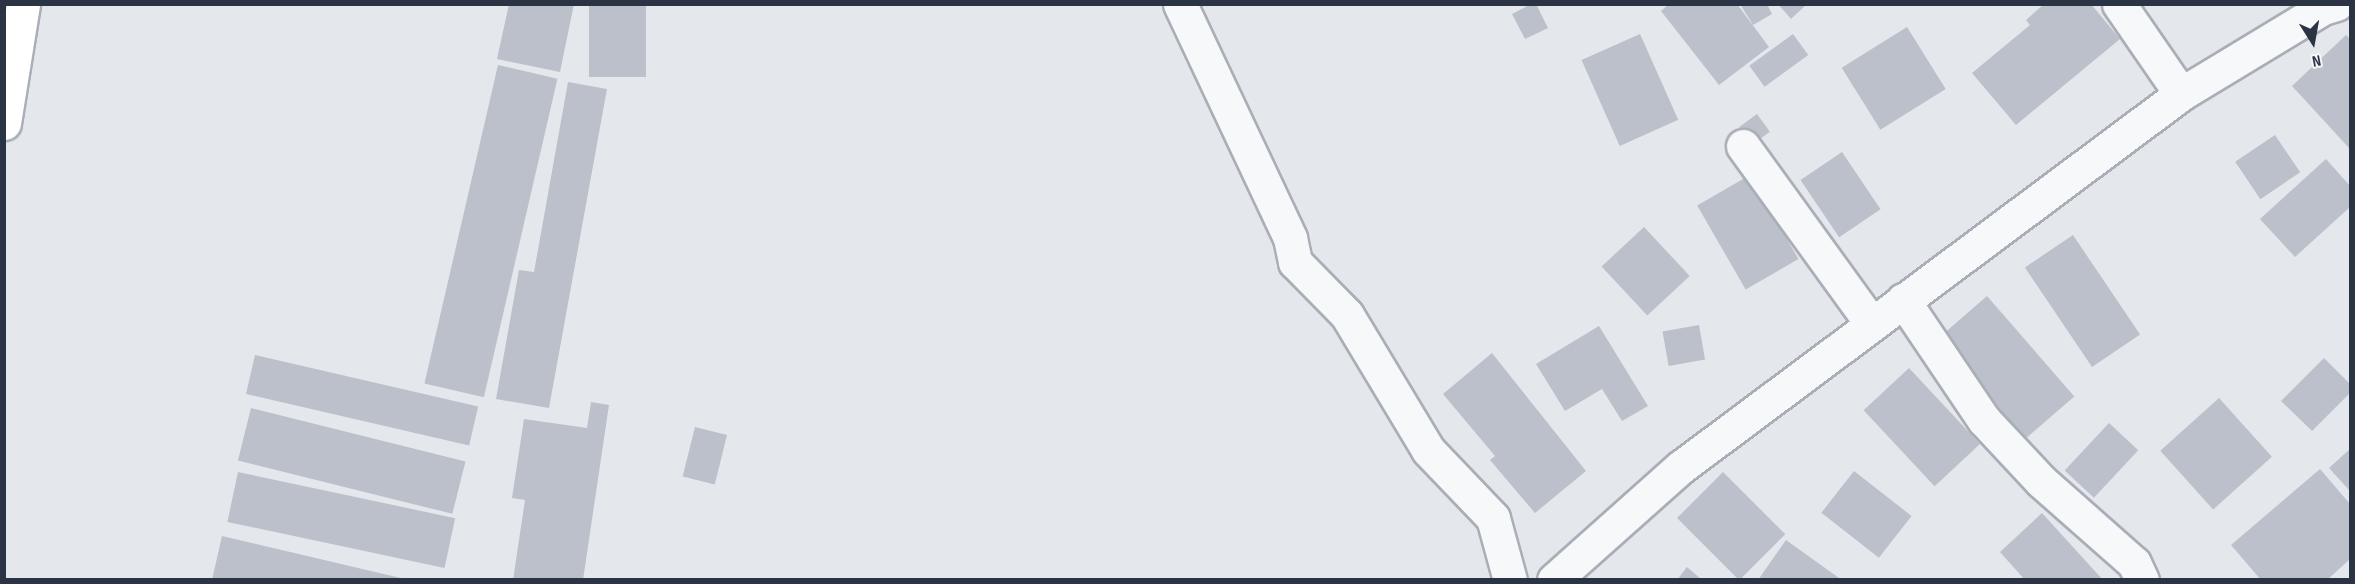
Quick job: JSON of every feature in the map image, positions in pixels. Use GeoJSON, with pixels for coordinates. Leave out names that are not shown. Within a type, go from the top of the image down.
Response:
{"type":"FeatureCollection","features":[{"type":"Feature","properties":{"kind":"main road"},"geometry":{"type":"LineString","coordinates":[[4,123],[23,4]]}},
{"type":"Feature","properties":{"kind":"street"},"geometry":{"type":"LineString","coordinates":[[1180,4],[1290,238],[1295,262],[1347,315],[1428,450],[1493,518],[1510,579]]}},
{"type":"Feature","properties":{"kind":"street"},"geometry":{"type":"LineString","coordinates":[[2119,4],[2181,94]]}},
{"type":"Feature","properties":{"kind":"street"},"geometry":{"type":"LineString","coordinates":[[1554,579],[1681,467],[2181,94],[2323,9],[2336,4]]}},
{"type":"Feature","properties":{"kind":"street"},"geometry":{"type":"LineString","coordinates":[[1743,146],[1872,324]]}},
{"type":"Feature","properties":{"kind":"street"},"geometry":{"type":"LineString","coordinates":[[1903,300],[1984,420],[2041,481],[2134,562],[2142,579]]}},
{"type":"Feature","properties":{"kind":"building"},"geometry":{"type":"Polygon","coordinates":[[[509,4],[574,4],[560,72],[497,59],[509,4]]]}},
{"type":"Feature","properties":{"kind":"building"},"geometry":{"type":"Polygon","coordinates":[[[589,4],[646,4],[646,77],[589,77],[589,4]]]}},
{"type":"Feature","properties":{"kind":"building"},"geometry":{"type":"Polygon","coordinates":[[[1531,4],[1536,4],[1548,28],[1525,39],[1512,14],[1531,4]]]}},
{"type":"Feature","properties":{"kind":"building"},"geometry":{"type":"Polygon","coordinates":[[[1669,4],[1737,4],[1769,47],[1719,85],[1661,11],[1669,4]]]}},
{"type":"Feature","properties":{"kind":"building"},"geometry":{"type":"Polygon","coordinates":[[[1740,4],[1767,4],[1772,14],[1753,25],[1740,4]]]}},
{"type":"Feature","properties":{"kind":"building"},"geometry":{"type":"Polygon","coordinates":[[[1778,4],[1807,4],[1791,19],[1778,4]]]}},
{"type":"Feature","properties":{"kind":"building"},"geometry":{"type":"Polygon","coordinates":[[[2044,4],[2091,4],[2120,39],[2016,125],[1972,73],[2030,25],[2026,20],[2044,4]]]}},
{"type":"Feature","properties":{"kind":"building"},"geometry":{"type":"Polygon","coordinates":[[[1907,27],[1946,89],[1880,130],[1842,68],[1907,27]]]}},
{"type":"Feature","properties":{"kind":"building"},"geometry":{"type":"Polygon","coordinates":[[[1640,34],[1678,120],[1620,146],[1582,60],[1640,34]]]}},
{"type":"Feature","properties":{"kind":"building"},"geometry":{"type":"Polygon","coordinates":[[[1793,34],[1808,55],[1765,87],[1749,66],[1793,34]]]}},
{"type":"Feature","properties":{"kind":"building"},"geometry":{"type":"Polygon","coordinates":[[[2346,35],[2350,39],[2350,149],[2292,86],[2346,35]]]}},
{"type":"Feature","properties":{"kind":"building"},"geometry":{"type":"Polygon","coordinates":[[[498,65],[557,79],[484,397],[424,384],[498,65]]]}},
{"type":"Feature","properties":{"kind":"building"},"geometry":{"type":"Polygon","coordinates":[[[568,82],[607,89],[549,408],[496,399],[519,270],[534,272],[568,82]]]}},
{"type":"Feature","properties":{"kind":"building"},"geometry":{"type":"Polygon","coordinates":[[[1757,114],[1770,132],[1752,145],[1739,127],[1757,114]]]}},
{"type":"Feature","properties":{"kind":"building"},"geometry":{"type":"Polygon","coordinates":[[[2275,135],[2300,172],[2260,199],[2235,162],[2275,135]]]}},
{"type":"Feature","properties":{"kind":"building"},"geometry":{"type":"Polygon","coordinates":[[[1842,152],[1881,209],[1839,237],[1801,180],[1842,152]]]}},
{"type":"Feature","properties":{"kind":"building"},"geometry":{"type":"Polygon","coordinates":[[[2326,159],[2350,186],[2350,207],[2295,257],[2260,219],[2326,159]]]}},
{"type":"Feature","properties":{"kind":"building"},"geometry":{"type":"Polygon","coordinates":[[[1750,175],[1798,259],[1746,290],[1697,206],[1750,175]]]}},
{"type":"Feature","properties":{"kind":"building"},"geometry":{"type":"Polygon","coordinates":[[[1644,227],[1690,276],[1647,316],[1602,267],[1644,227]]]}},
{"type":"Feature","properties":{"kind":"building"},"geometry":{"type":"Polygon","coordinates":[[[2073,235],[2140,334],[2092,367],[2025,267],[2073,235]]]}},
{"type":"Feature","properties":{"kind":"building"},"geometry":{"type":"Polygon","coordinates":[[[1987,296],[2074,396],[2024,440],[1937,339],[1987,296]]]}},
{"type":"Feature","properties":{"kind":"building"},"geometry":{"type":"Polygon","coordinates":[[[1699,325],[1705,359],[1669,366],[1663,331],[1699,325]]]}},
{"type":"Feature","properties":{"kind":"building"},"geometry":{"type":"Polygon","coordinates":[[[1599,326],[1648,406],[1622,421],[1602,389],[1565,411],[1536,364],[1599,326]]]}},
{"type":"Feature","properties":{"kind":"building"},"geometry":{"type":"Polygon","coordinates":[[[1492,353],[1586,471],[1535,513],[1490,460],[1495,456],[1443,394],[1492,353]]]}},
{"type":"Feature","properties":{"kind":"building"},"geometry":{"type":"Polygon","coordinates":[[[255,355],[478,407],[469,445],[246,394],[255,355]]]}},
{"type":"Feature","properties":{"kind":"building"},"geometry":{"type":"Polygon","coordinates":[[[2324,358],[2350,384],[2350,393],[2312,431],[2281,401],[2324,358]]]}},
{"type":"Feature","properties":{"kind":"building"},"geometry":{"type":"Polygon","coordinates":[[[1909,368],[1980,444],[1935,486],[1864,410],[1909,368]]]}},
{"type":"Feature","properties":{"kind":"building"},"geometry":{"type":"Polygon","coordinates":[[[2219,398],[2272,457],[2213,510],[2160,451],[2219,398]]]}},
{"type":"Feature","properties":{"kind":"building"},"geometry":{"type":"Polygon","coordinates":[[[591,402],[609,405],[583,580],[513,580],[525,500],[512,498],[524,419],[587,428],[591,402]]]}},
{"type":"Feature","properties":{"kind":"building"},"geometry":{"type":"Polygon","coordinates":[[[251,408],[465,461],[452,514],[238,460],[251,408]]]}},
{"type":"Feature","properties":{"kind":"building"},"geometry":{"type":"Polygon","coordinates":[[[2109,423],[2138,450],[2094,498],[2065,471],[2109,423]]]}},
{"type":"Feature","properties":{"kind":"building"},"geometry":{"type":"Polygon","coordinates":[[[695,427],[727,435],[715,484],[683,476],[695,427]]]}},
{"type":"Feature","properties":{"kind":"building"},"geometry":{"type":"Polygon","coordinates":[[[2350,449],[2350,491],[2329,468],[2350,449]]]}},
{"type":"Feature","properties":{"kind":"building"},"geometry":{"type":"Polygon","coordinates":[[[2320,469],[2350,504],[2350,559],[2327,580],[2261,580],[2231,545],[2320,469]]]}},
{"type":"Feature","properties":{"kind":"building"},"geometry":{"type":"Polygon","coordinates":[[[1854,471],[1912,516],[1879,558],[1821,513],[1854,471]]]}},
{"type":"Feature","properties":{"kind":"building"},"geometry":{"type":"Polygon","coordinates":[[[238,472],[455,518],[445,568],[227,522],[238,472]]]}},
{"type":"Feature","properties":{"kind":"building"},"geometry":{"type":"Polygon","coordinates":[[[1723,472],[1785,534],[1739,580],[1677,518],[1723,472]]]}},
{"type":"Feature","properties":{"kind":"building"},"geometry":{"type":"Polygon","coordinates":[[[2042,513],[2103,580],[2025,580],[2000,552],[2042,513]]]}},
{"type":"Feature","properties":{"kind":"building"},"geometry":{"type":"Polygon","coordinates":[[[222,536],[405,579],[405,580],[212,580],[222,536]]]}},
{"type":"Feature","properties":{"kind":"building"},"geometry":{"type":"Polygon","coordinates":[[[1786,540],[1839,578],[1838,580],[1758,580],[1786,540]]]}},
{"type":"Feature","properties":{"kind":"building"},"geometry":{"type":"Polygon","coordinates":[[[1687,567],[1702,580],[1677,580],[1687,567]]]}}]}
